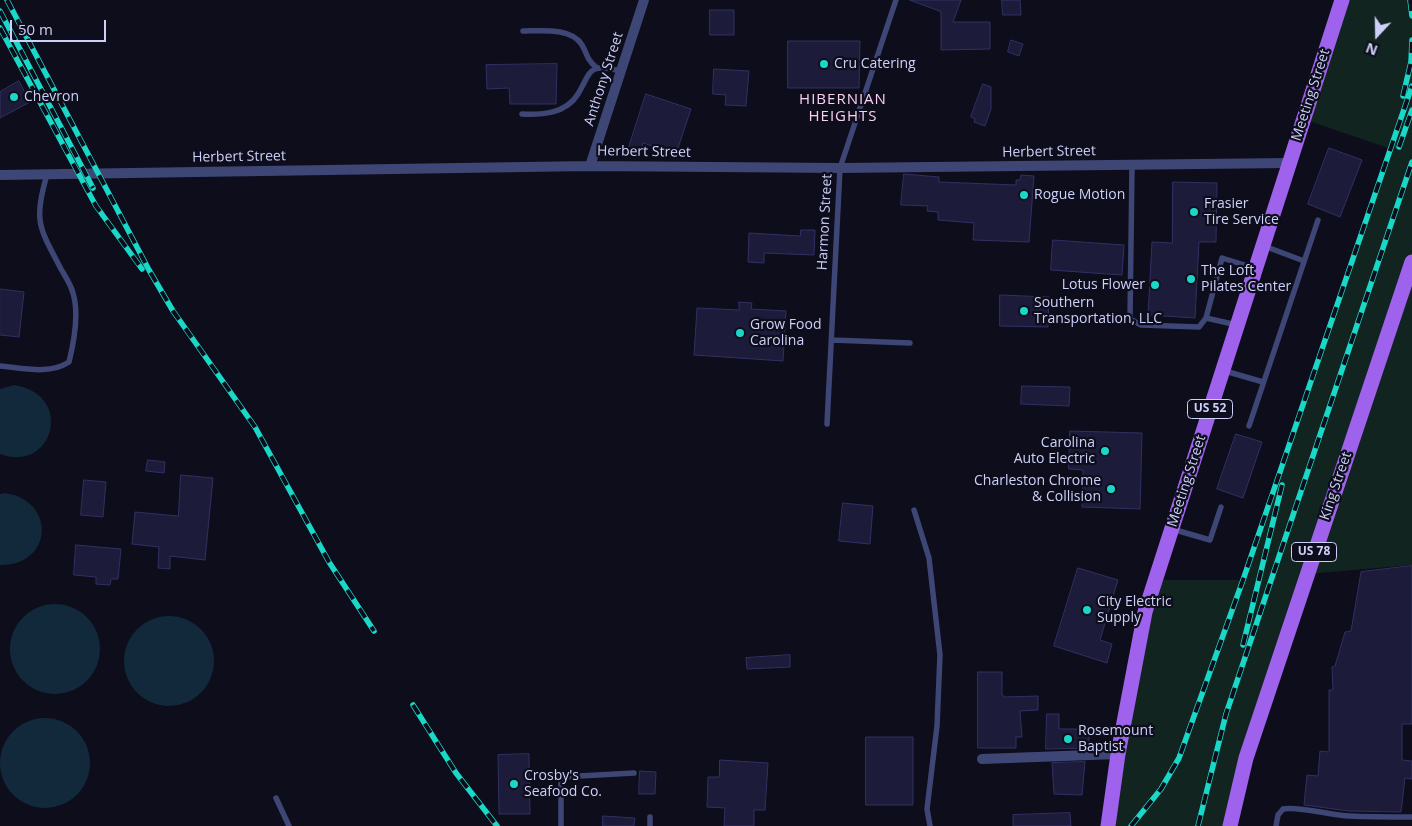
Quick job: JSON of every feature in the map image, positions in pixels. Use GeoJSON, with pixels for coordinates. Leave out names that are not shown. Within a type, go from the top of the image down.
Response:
{"type":"FeatureCollection","features":[{"type":"Feature","properties":{"kind":"main road","name":"Meeting Street"},"geometry":{"type":"LineString","coordinates":[[1108,826],[1118,754],[1145,612],[1342,0]]}},
{"type":"Feature","properties":{"kind":"main road","name":"King Street"},"geometry":{"type":"LineString","coordinates":[[1230,826],[1246,758],[1409,279],[1412,262]]}},
{"type":"Feature","properties":{"kind":"street","name":"Anthony Street"},"geometry":{"type":"LineString","coordinates":[[590,166],[644,0]]}},
{"type":"Feature","properties":{"kind":"street","name":"Herbert Street"},"geometry":{"type":"LineString","coordinates":[[0,175],[590,166],[840,168],[1289,163]]}},
{"type":"Feature","properties":{"kind":"street"},"geometry":{"type":"LineString","coordinates":[[982,759],[1118,754]]}},
{"type":"Feature","properties":{"kind":"lane","name":"Harmon Street"},"geometry":{"type":"LineString","coordinates":[[828,424],[840,168],[896,0]]}},
{"type":"Feature","properties":{"kind":"lane"},"geometry":{"type":"LineString","coordinates":[[523,30],[562,32],[576,37],[583,46],[587,59],[597,68],[621,71]]}},
{"type":"Feature","properties":{"kind":"lane"},"geometry":{"type":"LineString","coordinates":[[522,114],[542,115],[564,108],[577,96],[586,74],[597,68]]}},
{"type":"Feature","properties":{"kind":"lane"},"geometry":{"type":"LineString","coordinates":[[1132,165],[1130,319],[1141,325],[1198,327],[1206,318],[1222,258],[1255,268]]}},
{"type":"Feature","properties":{"kind":"lane"},"geometry":{"type":"LineString","coordinates":[[0,366],[39,370],[58,369],[69,362],[75,338],[73,293],[42,233],[39,220],[40,201],[47,174]]}},
{"type":"Feature","properties":{"kind":"lane"},"geometry":{"type":"LineString","coordinates":[[1249,426],[1318,220]]}},
{"type":"Feature","properties":{"kind":"lane"},"geometry":{"type":"LineString","coordinates":[[1262,246],[1304,261]]}},
{"type":"Feature","properties":{"kind":"lane"},"geometry":{"type":"LineString","coordinates":[[1206,318],[1237,325]]}},
{"type":"Feature","properties":{"kind":"lane"},"geometry":{"type":"LineString","coordinates":[[832,340],[910,343]]}},
{"type":"Feature","properties":{"kind":"lane"},"geometry":{"type":"LineString","coordinates":[[1222,370],[1264,382]]}},
{"type":"Feature","properties":{"kind":"lane"},"geometry":{"type":"LineString","coordinates":[[1171,529],[1210,540],[1221,507]]}},
{"type":"Feature","properties":{"kind":"lane"},"geometry":{"type":"LineString","coordinates":[[914,510],[929,558],[940,655],[937,726],[927,809],[930,826]]}},
{"type":"Feature","properties":{"kind":"lane"},"geometry":{"type":"LineString","coordinates":[[561,826],[561,777],[634,774]]}},
{"type":"Feature","properties":{"kind":"lane"},"geometry":{"type":"LineString","coordinates":[[276,798],[289,826]]}},
{"type":"Feature","properties":{"kind":"lane"},"geometry":{"type":"LineString","coordinates":[[1276,826],[1278,815],[1283,809],[1291,808],[1349,816],[1412,818]]}},
{"type":"Feature","properties":{"kind":"lane"},"geometry":{"type":"LineString","coordinates":[[650,817],[650,826]]}},
{"type":"Feature","properties":{"kind":"green space"},"geometry":{"type":"Polygon","coordinates":[[[1342,0],[1410,0],[1412,16],[1412,565],[1307,574],[1230,826],[1108,826],[1155,580],[1243,580],[1391,149],[1303,119],[1342,0]]]}},
{"type":"Feature","properties":{"kind":"water"},"geometry":{"type":"Polygon","coordinates":[[[14,385],[33,391],[45,402],[51,416],[50,430],[44,443],[34,453],[19,457],[0,454],[0,389],[14,385]]]}},
{"type":"Feature","properties":{"kind":"water"},"geometry":{"type":"Polygon","coordinates":[[[5,493],[22,498],[34,508],[40,520],[42,532],[39,545],[30,555],[18,563],[0,565],[0,494],[5,493]]]}},
{"type":"Feature","properties":{"kind":"water"},"geometry":{"type":"Polygon","coordinates":[[[55,604],[72,607],[87,617],[97,632],[100,649],[97,666],[87,681],[72,691],[55,694],[38,691],[23,681],[13,666],[10,649],[13,632],[23,617],[38,607],[55,604]]]}},
{"type":"Feature","properties":{"kind":"water"},"geometry":{"type":"Polygon","coordinates":[[[169,616],[186,619],[201,629],[211,644],[214,661],[211,678],[201,693],[186,703],[169,706],[152,703],[137,693],[127,678],[124,661],[127,644],[137,629],[152,619],[169,616]]]}},
{"type":"Feature","properties":{"kind":"water"},"geometry":{"type":"Polygon","coordinates":[[[45,718],[62,721],[77,731],[87,746],[90,763],[87,780],[77,795],[62,805],[45,808],[28,805],[13,795],[3,780],[0,763],[3,746],[13,731],[28,721],[45,718]]]}},
{"type":"Feature","properties":{"kind":"building"},"geometry":{"type":"Polygon","coordinates":[[[910,0],[961,0],[953,22],[990,22],[990,49],[941,50],[941,12],[910,0]]]}},
{"type":"Feature","properties":{"kind":"building"},"geometry":{"type":"Polygon","coordinates":[[[1002,0],[1020,0],[1021,15],[1003,15],[1002,0]]]}},
{"type":"Feature","properties":{"kind":"building"},"geometry":{"type":"Polygon","coordinates":[[[710,10],[734,10],[734,35],[710,35],[710,10]]]}},
{"type":"Feature","properties":{"kind":"building"},"geometry":{"type":"Polygon","coordinates":[[[1011,40],[1023,44],[1019,56],[1008,52],[1011,40]]]}},
{"type":"Feature","properties":{"kind":"building","name":"Cru Catering"},"geometry":{"type":"Polygon","coordinates":[[[788,41],[860,41],[859,88],[788,88],[788,41]]]}},
{"type":"Feature","properties":{"kind":"building"},"geometry":{"type":"Polygon","coordinates":[[[557,64],[556,104],[510,104],[509,88],[487,89],[486,65],[557,64]]]}},
{"type":"Feature","properties":{"kind":"building"},"geometry":{"type":"Polygon","coordinates":[[[714,69],[749,71],[746,106],[725,105],[726,95],[713,94],[714,69]]]}},
{"type":"Feature","properties":{"kind":"building","name":"Chevron"},"geometry":{"type":"Polygon","coordinates":[[[19,81],[30,102],[0,118],[0,92],[19,81]]]}},
{"type":"Feature","properties":{"kind":"building"},"geometry":{"type":"Polygon","coordinates":[[[983,84],[991,87],[991,109],[985,126],[974,122],[975,119],[971,117],[983,84]]]}},
{"type":"Feature","properties":{"kind":"building"},"geometry":{"type":"Polygon","coordinates":[[[646,94],[691,109],[676,154],[643,143],[640,154],[628,150],[646,94]]]}},
{"type":"Feature","properties":{"kind":"building"},"geometry":{"type":"Polygon","coordinates":[[[1329,148],[1362,160],[1340,217],[1308,204],[1329,148]]]}},
{"type":"Feature","properties":{"kind":"building"},"geometry":{"type":"Polygon","coordinates":[[[904,174],[939,177],[939,182],[1016,185],[1016,180],[1020,180],[1021,175],[1034,176],[1029,242],[973,240],[974,223],[938,220],[938,212],[927,211],[928,206],[901,205],[904,174]]]}},
{"type":"Feature","properties":{"kind":"building"},"geometry":{"type":"Polygon","coordinates":[[[1173,182],[1217,183],[1216,242],[1199,242],[1195,318],[1148,315],[1152,242],[1172,243],[1173,182]]]}},
{"type":"Feature","properties":{"kind":"building"},"geometry":{"type":"Polygon","coordinates":[[[801,230],[815,230],[814,255],[764,253],[764,263],[748,262],[749,233],[800,236],[801,230]]]}},
{"type":"Feature","properties":{"kind":"building"},"geometry":{"type":"Polygon","coordinates":[[[1053,240],[1124,245],[1122,275],[1051,270],[1053,240]]]}},
{"type":"Feature","properties":{"kind":"building"},"geometry":{"type":"Polygon","coordinates":[[[0,289],[24,292],[19,337],[0,335],[0,289]]]}},
{"type":"Feature","properties":{"kind":"building","name":"Southern Transportation, LLC"},"geometry":{"type":"Polygon","coordinates":[[[1000,295],[1049,297],[1048,327],[1000,326],[1000,295]]]}},
{"type":"Feature","properties":{"kind":"building","name":"Grow Food Carolina"},"geometry":{"type":"Polygon","coordinates":[[[739,302],[752,303],[751,309],[786,311],[783,361],[694,355],[697,308],[739,310],[739,302]]]}},
{"type":"Feature","properties":{"kind":"building"},"geometry":{"type":"Polygon","coordinates":[[[1022,386],[1070,387],[1069,406],[1021,404],[1022,386]]]}},
{"type":"Feature","properties":{"kind":"building"},"geometry":{"type":"Polygon","coordinates":[[[1070,431],[1142,433],[1140,509],[1082,507],[1083,470],[1069,469],[1070,431]]]}},
{"type":"Feature","properties":{"kind":"building"},"geometry":{"type":"Polygon","coordinates":[[[1236,434],[1262,442],[1243,498],[1217,489],[1236,434]]]}},
{"type":"Feature","properties":{"kind":"building"},"geometry":{"type":"Polygon","coordinates":[[[148,460],[165,462],[164,473],[146,471],[148,460]]]}},
{"type":"Feature","properties":{"kind":"building"},"geometry":{"type":"Polygon","coordinates":[[[181,475],[213,478],[205,560],[170,556],[170,569],[158,568],[159,547],[132,544],[135,512],[178,516],[181,475]]]}},
{"type":"Feature","properties":{"kind":"building"},"geometry":{"type":"Polygon","coordinates":[[[84,480],[106,482],[103,517],[81,515],[84,480]]]}},
{"type":"Feature","properties":{"kind":"building"},"geometry":{"type":"Polygon","coordinates":[[[843,503],[873,506],[870,544],[839,541],[843,503]]]}},
{"type":"Feature","properties":{"kind":"building"},"geometry":{"type":"Polygon","coordinates":[[[76,545],[121,549],[118,579],[111,579],[110,585],[96,584],[96,577],[74,575],[76,545]]]}},
{"type":"Feature","properties":{"kind":"building"},"geometry":{"type":"Polygon","coordinates":[[[1412,566],[1412,724],[1402,724],[1402,760],[1412,761],[1412,779],[1405,778],[1401,812],[1349,811],[1304,805],[1307,775],[1318,776],[1320,751],[1329,752],[1329,690],[1333,690],[1332,667],[1335,666],[1345,632],[1351,631],[1361,572],[1412,566]]]}},
{"type":"Feature","properties":{"kind":"building","name":"City Electric Supply"},"geometry":{"type":"Polygon","coordinates":[[[1078,568],[1118,580],[1100,640],[1112,644],[1107,663],[1054,646],[1078,568]]]}},
{"type":"Feature","properties":{"kind":"building"},"geometry":{"type":"Polygon","coordinates":[[[790,655],[790,667],[747,669],[746,658],[790,655]]]}},
{"type":"Feature","properties":{"kind":"building"},"geometry":{"type":"Polygon","coordinates":[[[978,672],[1002,672],[1002,695],[1005,697],[1038,696],[1038,710],[1020,711],[1022,737],[1016,737],[1016,748],[978,748],[978,672]]]}},
{"type":"Feature","properties":{"kind":"building","name":"Rosemount Baptist"},"geometry":{"type":"Polygon","coordinates":[[[1047,714],[1059,714],[1059,729],[1089,729],[1089,748],[1046,749],[1047,714]]]}},
{"type":"Feature","properties":{"kind":"building"},"geometry":{"type":"Polygon","coordinates":[[[866,737],[913,737],[913,805],[866,805],[866,737]]]}},
{"type":"Feature","properties":{"kind":"building","name":"Crosby's Seafood Co."},"geometry":{"type":"Polygon","coordinates":[[[529,754],[530,814],[499,814],[498,755],[529,754]]]}},
{"type":"Feature","properties":{"kind":"building"},"geometry":{"type":"Polygon","coordinates":[[[720,760],[768,763],[765,810],[754,810],[754,826],[724,826],[725,808],[707,807],[708,777],[719,777],[720,760]]]}},
{"type":"Feature","properties":{"kind":"building"},"geometry":{"type":"Polygon","coordinates":[[[1085,762],[1082,795],[1054,794],[1052,763],[1085,762]]]}},
{"type":"Feature","properties":{"kind":"building"},"geometry":{"type":"Polygon","coordinates":[[[640,771],[656,772],[655,794],[639,794],[640,771]]]}},
{"type":"Feature","properties":{"kind":"building"},"geometry":{"type":"Polygon","coordinates":[[[1070,813],[1071,826],[1013,826],[1013,815],[1070,813]]]}},
{"type":"Feature","properties":{"kind":"building"},"geometry":{"type":"Polygon","coordinates":[[[603,816],[635,818],[634,826],[603,826],[603,816]]]}},
{"type":"Feature","properties":{"kind":"railway"},"geometry":{"type":"LineString","coordinates":[[7,0],[149,270],[173,311],[255,427],[329,562],[374,631]]}},
{"type":"Feature","properties":{"kind":"railway"},"geometry":{"type":"LineString","coordinates":[[1410,0],[1412,16]]}},
{"type":"Feature","properties":{"kind":"railway"},"geometry":{"type":"LineString","coordinates":[[0,11],[93,188]]}},
{"type":"Feature","properties":{"kind":"railway"},"geometry":{"type":"LineString","coordinates":[[0,28],[96,206],[142,269]]}},
{"type":"Feature","properties":{"kind":"railway"},"geometry":{"type":"LineString","coordinates":[[1403,96],[1411,62],[1412,40]]}},
{"type":"Feature","properties":{"kind":"railway"},"geometry":{"type":"LineString","coordinates":[[1131,826],[1161,789],[1179,758],[1243,580],[1412,86]]}},
{"type":"Feature","properties":{"kind":"railway"},"geometry":{"type":"LineString","coordinates":[[1399,147],[1412,110]]}},
{"type":"Feature","properties":{"kind":"railway"},"geometry":{"type":"LineString","coordinates":[[1198,826],[1226,714],[1412,162]]}},
{"type":"Feature","properties":{"kind":"railway"},"geometry":{"type":"LineString","coordinates":[[1243,645],[1282,485]]}},
{"type":"Feature","properties":{"kind":"railway"},"geometry":{"type":"LineString","coordinates":[[413,705],[456,773],[497,826]]}},
{"type":"Feature","properties":{"kind":"place","name":"Cru Catering"},"geometry":{"type":"Point","coordinates":[824,64]}},
{"type":"Feature","properties":{"kind":"place","name":"Chevron"},"geometry":{"type":"Point","coordinates":[14,97]}},
{"type":"Feature","properties":{"kind":"place","name":"Rogue Motion"},"geometry":{"type":"Point","coordinates":[1024,195]}},
{"type":"Feature","properties":{"kind":"place","name":"Frasier Tire Service"},"geometry":{"type":"Point","coordinates":[1194,212]}},
{"type":"Feature","properties":{"kind":"place","name":"The Loft Pilates Center"},"geometry":{"type":"Point","coordinates":[1191,279]}},
{"type":"Feature","properties":{"kind":"place","name":"Lotus Flower"},"geometry":{"type":"Point","coordinates":[1155,285]}},
{"type":"Feature","properties":{"kind":"place","name":"Southern Transportation, LLC"},"geometry":{"type":"Point","coordinates":[1024,311]}},
{"type":"Feature","properties":{"kind":"place","name":"Grow Food Carolina"},"geometry":{"type":"Point","coordinates":[740,333]}},
{"type":"Feature","properties":{"kind":"place","name":"Carolina Auto Electric"},"geometry":{"type":"Point","coordinates":[1105,451]}},
{"type":"Feature","properties":{"kind":"place","name":"Charleston Chrome & Collision"},"geometry":{"type":"Point","coordinates":[1111,489]}},
{"type":"Feature","properties":{"kind":"place","name":"City Electric Supply"},"geometry":{"type":"Point","coordinates":[1087,610]}},
{"type":"Feature","properties":{"kind":"place","name":"Rosemount Baptist"},"geometry":{"type":"Point","coordinates":[1068,739]}},
{"type":"Feature","properties":{"kind":"place","name":"Crosby's Seafood Co."},"geometry":{"type":"Point","coordinates":[514,784]}},
{"type":"Feature","properties":{"kind":"district","name":"HIBERNIAN HEIGHTS"},"geometry":{"type":"Point","coordinates":[843,108]}}]}
